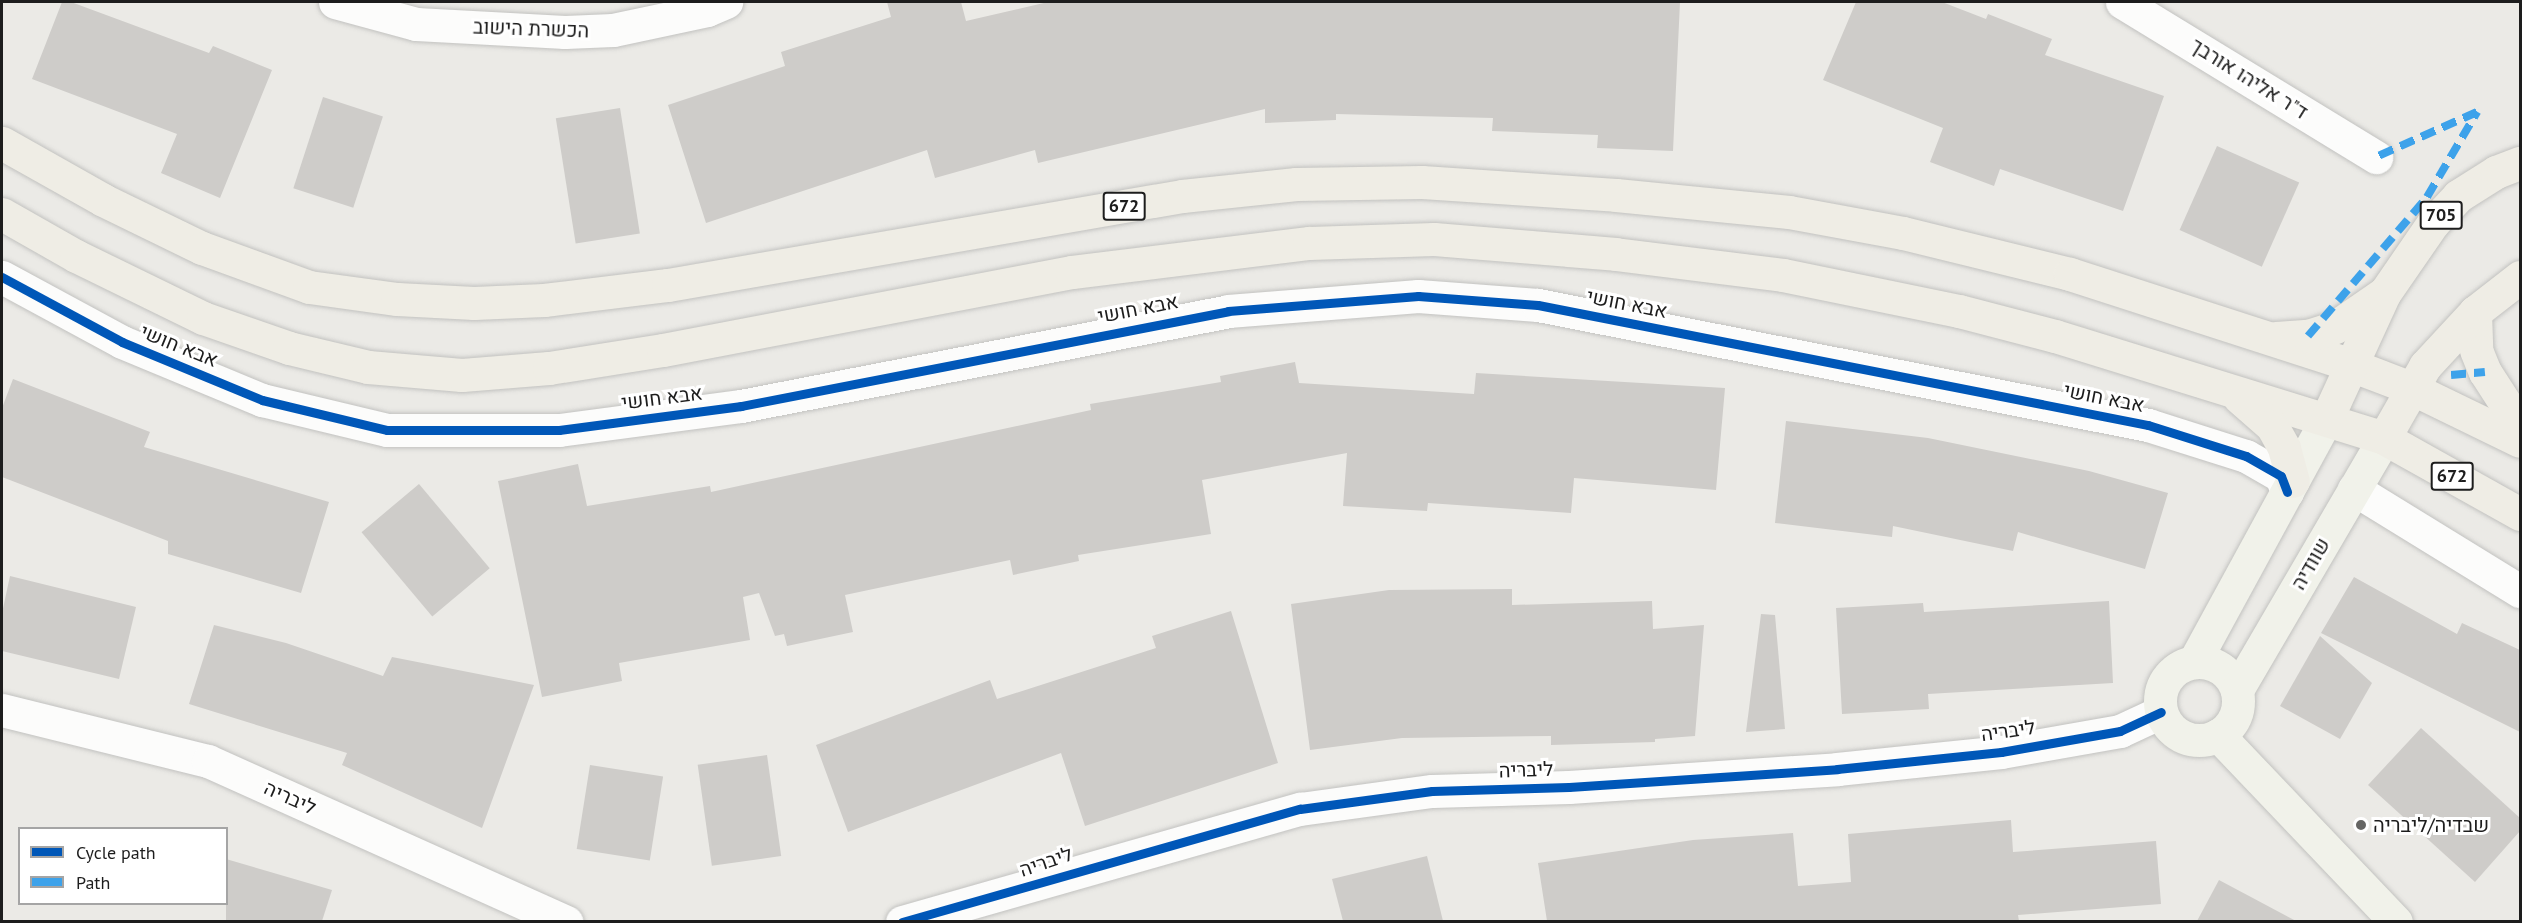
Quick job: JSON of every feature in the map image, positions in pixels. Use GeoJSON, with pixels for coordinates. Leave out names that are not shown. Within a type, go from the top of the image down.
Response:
{"type":"FeatureCollection","features":[{"type":"Feature","properties":{"kind":"main road","name":"672"},"geometry":{"type":"LineString","coordinates":[[2,143],[103,200],[202,248],[309,287],[397,299],[474,303],[567,297],[668,285],[1182,196],[1296,184],[1422,182],[1616,195],[1789,212],[1903,232],[2070,274],[2351,365],[2411,388],[2520,441]]}},
{"type":"Feature","properties":{"kind":"main road","name":"705"},"geometry":{"type":"LineString","coordinates":[[2268,339],[2308,336],[2335,327],[2384,294],[2433,223],[2458,196],[2496,172],[2520,163]]}},
{"type":"Feature","properties":{"kind":"main road","name":"אבא חושי"},"geometry":{"type":"LineString","coordinates":[[2,214],[76,256],[203,318],[288,348],[368,367],[462,375],[549,368],[663,350],[1072,272],[1309,243],[1434,239],[1615,254],[1783,275],[1970,314],[2327,418],[2384,438],[2520,514]]}},
{"type":"Feature","properties":{"kind":"main road"},"geometry":{"type":"LineString","coordinates":[[2384,438],[2425,366],[2475,312],[2520,277]]}},
{"type":"Feature","properties":{"kind":"main road"},"geometry":{"type":"LineString","coordinates":[[2327,418],[2384,294]]}},
{"type":"Feature","properties":{"kind":"main road"},"geometry":{"type":"LineString","coordinates":[[2475,312],[2476,350],[2485,372],[2520,426]]}},
{"type":"Feature","properties":{"kind":"main road"},"geometry":{"type":"LineString","coordinates":[[2230,390],[2272,426],[2284,448],[2290,486]]}},
{"type":"Feature","properties":{"kind":"street","name":"הכשרת הישוב"},"geometry":{"type":"LineString","coordinates":[[335,2],[416,24],[565,32],[632,26],[707,10],[726,2]]}},
{"type":"Feature","properties":{"kind":"street","name":"ד\"ר אליהו אורבך"},"geometry":{"type":"LineString","coordinates":[[2122,2],[2376,157]]}},
{"type":"Feature","properties":{"kind":"street","name":"אבא חושי"},"geometry":{"type":"LineString","coordinates":[[2,277],[122,342],[262,400],[387,430],[558,430],[741,406],[1228,311],[1418,296],[1538,305],[2148,425],[2246,456],[2281,476],[2290,486]]}},
{"type":"Feature","properties":{"kind":"street"},"geometry":{"type":"LineString","coordinates":[[2327,418],[2194,662],[2170,675],[2160,699],[2161,712],[2174,732],[2184,738],[2207,740],[2218,735],[2396,921]]}},
{"type":"Feature","properties":{"kind":"street","name":"שוודיה"},"geometry":{"type":"LineString","coordinates":[[2218,735],[2235,716],[2237,690],[2384,438]]}},
{"type":"Feature","properties":{"kind":"street"},"geometry":{"type":"LineString","coordinates":[[2354,489],[2520,591]]}},
{"type":"Feature","properties":{"kind":"street"},"geometry":{"type":"LineString","coordinates":[[2194,662],[2216,666],[2232,680],[2237,690]]}},
{"type":"Feature","properties":{"kind":"street","name":"ליבריה"},"geometry":{"type":"LineString","coordinates":[[2,710],[208,761],[567,921]]}},
{"type":"Feature","properties":{"kind":"street","name":"ליבריה"},"geometry":{"type":"LineString","coordinates":[[902,921],[1000,897],[1103,862],[1300,809],[1432,790],[1569,787],[1837,770],[1989,753],[2120,731],[2161,712]]}},
{"type":"Feature","properties":{"kind":"building"},"geometry":{"type":"Polygon","coordinates":[[[62,2],[71,2],[209,53],[213,46],[272,70],[220,198],[161,173],[177,134],[32,79],[62,2]]]}},
{"type":"Feature","properties":{"kind":"building"},"geometry":{"type":"Polygon","coordinates":[[[887,2],[961,2],[966,21],[1048,2],[1680,2],[1673,151],[1597,148],[1598,135],[1492,131],[1493,118],[1336,114],[1336,120],[1265,123],[1265,109],[1038,163],[1035,150],[935,178],[927,150],[706,223],[668,105],[785,66],[781,52],[891,17],[887,2]]]}},
{"type":"Feature","properties":{"kind":"building"},"geometry":{"type":"Polygon","coordinates":[[[1856,2],[1942,2],[1986,19],[1988,14],[2052,39],[2045,55],[2164,96],[2123,211],[2000,169],[1994,186],[1930,162],[1943,128],[1823,80],[1856,2]]]}},
{"type":"Feature","properties":{"kind":"building"},"geometry":{"type":"Polygon","coordinates":[[[323,97],[383,116],[353,208],[293,188],[323,97]]]}},
{"type":"Feature","properties":{"kind":"building"},"geometry":{"type":"Polygon","coordinates":[[[620,108],[640,233],[576,244],[556,118],[620,108]]]}},
{"type":"Feature","properties":{"kind":"building"},"geometry":{"type":"Polygon","coordinates":[[[2217,146],[2299,183],[2262,267],[2180,230],[2217,146]]]}},
{"type":"Feature","properties":{"kind":"building"},"geometry":{"type":"Polygon","coordinates":[[[1295,362],[1299,383],[1474,394],[1476,373],[1725,388],[1716,490],[1574,478],[1571,513],[1428,503],[1427,511],[1343,506],[1347,453],[1202,480],[1211,534],[1078,555],[1079,561],[1013,575],[1010,560],[845,595],[853,632],[787,646],[784,634],[775,636],[759,593],[743,597],[750,640],[619,663],[622,681],[542,697],[498,481],[578,464],[587,506],[710,486],[711,492],[1091,410],[1090,404],[1221,382],[1220,376],[1295,362]]]}},
{"type":"Feature","properties":{"kind":"building"},"geometry":{"type":"Polygon","coordinates":[[[13,379],[150,432],[144,447],[329,502],[301,593],[168,554],[168,541],[2,477],[2,408],[13,379]]]}},
{"type":"Feature","properties":{"kind":"building"},"geometry":{"type":"Polygon","coordinates":[[[1786,421],[1928,438],[2089,471],[2168,493],[2145,569],[2018,532],[2013,551],[1893,526],[1892,537],[1775,523],[1786,421]]]}},
{"type":"Feature","properties":{"kind":"building"},"geometry":{"type":"Polygon","coordinates":[[[419,484],[490,568],[432,616],[362,532],[419,484]]]}},
{"type":"Feature","properties":{"kind":"building"},"geometry":{"type":"Polygon","coordinates":[[[10,576],[136,607],[119,679],[2,651],[2,613],[10,576]]]}},
{"type":"Feature","properties":{"kind":"building"},"geometry":{"type":"Polygon","coordinates":[[[2354,577],[2457,634],[2462,623],[2520,650],[2520,732],[2321,633],[2354,577]]]}},
{"type":"Feature","properties":{"kind":"building"},"geometry":{"type":"Polygon","coordinates":[[[1512,589],[1512,605],[1652,601],[1653,629],[1704,625],[1695,736],[1655,739],[1655,742],[1551,745],[1551,736],[1402,738],[1310,750],[1291,604],[1389,590],[1512,589]]]}},
{"type":"Feature","properties":{"kind":"building"},"geometry":{"type":"Polygon","coordinates":[[[2109,601],[2113,683],[1928,694],[1929,709],[1842,714],[1836,608],[1923,603],[1924,612],[2109,601]]]}},
{"type":"Feature","properties":{"kind":"building"},"geometry":{"type":"Polygon","coordinates":[[[1231,611],[1278,763],[1085,826],[1061,753],[848,832],[816,745],[990,680],[997,699],[1156,648],[1152,636],[1231,611]]]}},
{"type":"Feature","properties":{"kind":"building"},"geometry":{"type":"Polygon","coordinates":[[[1761,614],[1775,615],[1785,729],[1746,732],[1761,614]]]}},
{"type":"Feature","properties":{"kind":"building"},"geometry":{"type":"Polygon","coordinates":[[[214,625],[286,643],[383,676],[392,657],[534,685],[482,828],[342,765],[347,753],[189,704],[214,625]]]}},
{"type":"Feature","properties":{"kind":"building"},"geometry":{"type":"Polygon","coordinates":[[[2320,636],[2372,683],[2340,739],[2280,706],[2320,636]]]}},
{"type":"Feature","properties":{"kind":"building"},"geometry":{"type":"Polygon","coordinates":[[[2421,728],[2520,818],[2520,831],[2475,882],[2368,785],[2421,728]]]}},
{"type":"Feature","properties":{"kind":"building"},"geometry":{"type":"Polygon","coordinates":[[[767,755],[781,856],[712,866],[698,765],[767,755]]]}},
{"type":"Feature","properties":{"kind":"building"},"geometry":{"type":"Polygon","coordinates":[[[590,765],[663,777],[650,861],[577,849],[590,765]]]}},
{"type":"Feature","properties":{"kind":"building"},"geometry":{"type":"Polygon","coordinates":[[[2011,820],[2013,852],[2156,841],[2161,904],[2018,915],[2019,921],[1547,921],[1538,863],[1693,840],[1793,833],[1798,886],[1851,882],[1848,834],[2011,820]]]}},
{"type":"Feature","properties":{"kind":"building"},"geometry":{"type":"Polygon","coordinates":[[[1427,856],[1443,921],[1343,921],[1332,879],[1427,856]]]}},
{"type":"Feature","properties":{"kind":"building"},"geometry":{"type":"Polygon","coordinates":[[[228,860],[332,890],[322,921],[226,921],[228,860]]]}},
{"type":"Feature","properties":{"kind":"building"},"geometry":{"type":"Polygon","coordinates":[[[2219,880],[2296,921],[2197,921],[2219,880]]]}},
{"type":"Feature","properties":{"kind":"marked path"},"geometry":{"type":"LineString","coordinates":[[2308,336],[2427,197],[2477,112],[2376,157]]}},
{"type":"Feature","properties":{"kind":"marked path"},"geometry":{"type":"LineString","coordinates":[[2451,375],[2485,372]]}},
{"type":"Feature","properties":{"kind":"cycle path"},"geometry":{"type":"LineString","coordinates":[[2,277],[122,342],[262,400],[387,430],[559,430],[741,406],[1228,311],[1418,296],[1538,305],[2148,425],[2246,456],[2281,476],[2287,492]]}},
{"type":"Feature","properties":{"kind":"cycle path"},"geometry":{"type":"LineString","coordinates":[[902,922],[1300,809],[1432,791],[1569,787],[1837,769],[2001,752],[2120,731],[2161,712]]}},
{"type":"Feature","properties":{"kind":"place","name":"שבדיה/ליבריה"},"geometry":{"type":"Point","coordinates":[2361,825]}}]}
